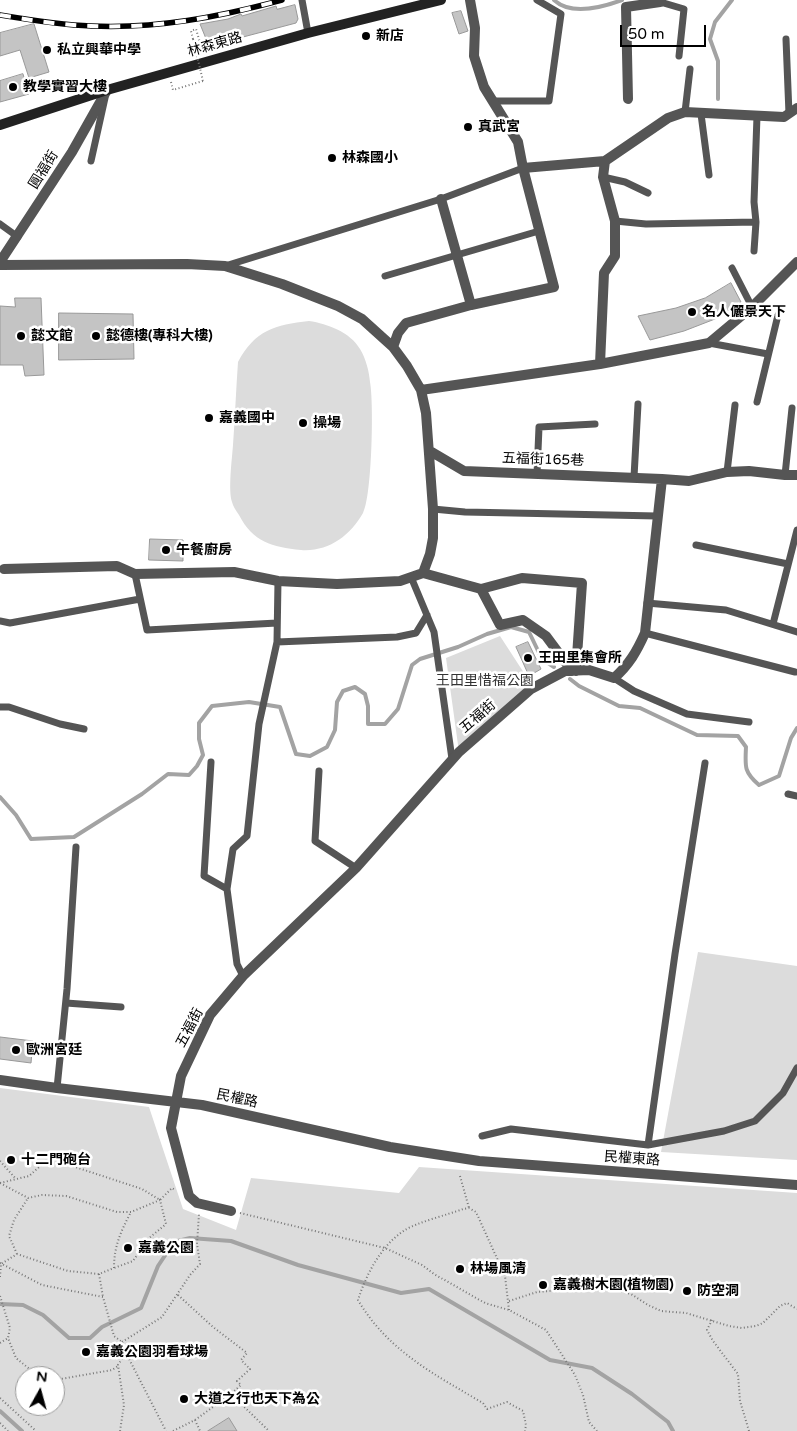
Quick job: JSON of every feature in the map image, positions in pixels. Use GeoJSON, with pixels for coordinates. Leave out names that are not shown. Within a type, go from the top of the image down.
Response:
{"type":"FeatureCollection","features":[{"type":"Feature","properties":{"kind":"main road","name":"林森東路"},"geometry":{"type":"LineString","coordinates":[[0,125],[107,90],[308,33],[441,0]]}},
{"type":"Feature","properties":{"kind":"street"},"geometry":{"type":"LineString","coordinates":[[393,346],[398,333],[406,323],[471,305],[554,287],[518,142],[484,87],[474,56],[475,28],[470,0]]}},
{"type":"Feature","properties":{"kind":"street"},"geometry":{"type":"LineString","coordinates":[[628,99],[626,7],[660,1]]}},
{"type":"Feature","properties":{"kind":"street","name":"圓福街"},"geometry":{"type":"LineString","coordinates":[[0,264],[72,152],[107,90]]}},
{"type":"Feature","properties":{"kind":"street"},"geometry":{"type":"LineString","coordinates":[[523,168],[605,161],[668,118],[685,112],[784,117],[793,111]]}},
{"type":"Feature","properties":{"kind":"street"},"geometry":{"type":"LineString","coordinates":[[600,364],[604,273],[615,256],[615,221],[603,177],[605,161]]}},
{"type":"Feature","properties":{"kind":"street"},"geometry":{"type":"LineString","coordinates":[[441,198],[471,305]]}},
{"type":"Feature","properties":{"kind":"street"},"geometry":{"type":"LineString","coordinates":[[421,390],[600,364],[709,343],[752,307],[797,262]]}},
{"type":"Feature","properties":{"kind":"street"},"geometry":{"type":"LineString","coordinates":[[0,264],[187,264],[225,266],[282,284],[338,306],[362,319],[393,346],[421,390],[426,413],[430,451],[433,508],[433,538],[430,554],[423,573]]}},
{"type":"Feature","properties":{"kind":"street","name":"五福街165巷"},"geometry":{"type":"LineString","coordinates":[[430,451],[464,472],[662,479]]}},
{"type":"Feature","properties":{"kind":"street"},"geometry":{"type":"LineString","coordinates":[[614,678],[627,666],[637,652],[646,633],[647,602],[662,479],[689,481],[728,472],[750,471],[797,475]]}},
{"type":"Feature","properties":{"kind":"street"},"geometry":{"type":"LineString","coordinates":[[1,572],[117,566],[136,574],[234,572],[278,581],[337,584],[400,581],[423,573],[481,589],[522,578],[582,583],[574,671]]}},
{"type":"Feature","properties":{"kind":"street"},"geometry":{"type":"LineString","coordinates":[[481,589],[500,625],[524,620],[546,636],[574,671]]}},
{"type":"Feature","properties":{"kind":"street","name":"五福街"},"geometry":{"type":"LineString","coordinates":[[198,1203],[188,1196],[171,1128],[182,1076],[210,1015],[243,976],[356,868],[452,759],[531,689],[565,672],[589,670],[614,678]]}},
{"type":"Feature","properties":{"kind":"street","name":"民權路"},"geometry":{"type":"LineString","coordinates":[[0,1080],[202,1105],[390,1147],[466,1159]]}},
{"type":"Feature","properties":{"kind":"street","name":"民權東路"},"geometry":{"type":"LineString","coordinates":[[466,1159],[542,1167],[797,1185]]}},
{"type":"Feature","properties":{"kind":"street"},"geometry":{"type":"LineString","coordinates":[[198,1203],[231,1210]]}},
{"type":"Feature","properties":{"kind":"lane"},"geometry":{"type":"LineString","coordinates":[[302,0],[308,33]]}},
{"type":"Feature","properties":{"kind":"lane"},"geometry":{"type":"LineString","coordinates":[[492,101],[550,101],[561,14],[536,0]]}},
{"type":"Feature","properties":{"kind":"lane"},"geometry":{"type":"LineString","coordinates":[[660,1],[684,9],[679,56]]}},
{"type":"Feature","properties":{"kind":"lane"},"geometry":{"type":"LineString","coordinates":[[786,39],[793,111]]}},
{"type":"Feature","properties":{"kind":"lane"},"geometry":{"type":"LineString","coordinates":[[685,112],[690,69]]}},
{"type":"Feature","properties":{"kind":"lane"},"geometry":{"type":"LineString","coordinates":[[91,161],[107,90]]}},
{"type":"Feature","properties":{"kind":"lane"},"geometry":{"type":"LineString","coordinates":[[701,114],[710,175]]}},
{"type":"Feature","properties":{"kind":"lane"},"geometry":{"type":"LineString","coordinates":[[754,251],[757,116]]}},
{"type":"Feature","properties":{"kind":"lane"},"geometry":{"type":"LineString","coordinates":[[225,266],[441,198],[523,168]]}},
{"type":"Feature","properties":{"kind":"lane"},"geometry":{"type":"LineString","coordinates":[[603,177],[625,182],[648,193]]}},
{"type":"Feature","properties":{"kind":"lane"},"geometry":{"type":"LineString","coordinates":[[615,221],[646,224],[756,222]]}},
{"type":"Feature","properties":{"kind":"lane"},"geometry":{"type":"LineString","coordinates":[[0,224],[18,237]]}},
{"type":"Feature","properties":{"kind":"lane"},"geometry":{"type":"LineString","coordinates":[[385,276],[539,231]]}},
{"type":"Feature","properties":{"kind":"lane"},"geometry":{"type":"LineString","coordinates":[[732,268],[752,307]]}},
{"type":"Feature","properties":{"kind":"lane"},"geometry":{"type":"LineString","coordinates":[[757,402],[778,314]]}},
{"type":"Feature","properties":{"kind":"lane"},"geometry":{"type":"LineString","coordinates":[[709,343],[768,354]]}},
{"type":"Feature","properties":{"kind":"lane"},"geometry":{"type":"LineString","coordinates":[[634,477],[638,404]]}},
{"type":"Feature","properties":{"kind":"lane"},"geometry":{"type":"LineString","coordinates":[[728,472],[735,405]]}},
{"type":"Feature","properties":{"kind":"lane"},"geometry":{"type":"LineString","coordinates":[[785,475],[792,408]]}},
{"type":"Feature","properties":{"kind":"lane"},"geometry":{"type":"LineString","coordinates":[[537,474],[539,427],[595,424]]}},
{"type":"Feature","properties":{"kind":"lane"},"geometry":{"type":"LineString","coordinates":[[433,508],[465,512],[657,516]]}},
{"type":"Feature","properties":{"kind":"lane"},"geometry":{"type":"LineString","coordinates":[[773,624],[797,532]]}},
{"type":"Feature","properties":{"kind":"lane"},"geometry":{"type":"LineString","coordinates":[[696,545],[788,564]]}},
{"type":"Feature","properties":{"kind":"lane"},"geometry":{"type":"LineString","coordinates":[[136,574],[147,630],[277,623]]}},
{"type":"Feature","properties":{"kind":"lane"},"geometry":{"type":"LineString","coordinates":[[411,578],[434,632],[452,759]]}},
{"type":"Feature","properties":{"kind":"lane"},"geometry":{"type":"LineString","coordinates":[[243,976],[238,964],[227,889],[233,849],[247,836],[259,724],[277,642],[278,581]]}},
{"type":"Feature","properties":{"kind":"lane"},"geometry":{"type":"LineString","coordinates":[[0,621],[10,623],[140,599]]}},
{"type":"Feature","properties":{"kind":"lane"},"geometry":{"type":"LineString","coordinates":[[647,602],[726,610],[797,632]]}},
{"type":"Feature","properties":{"kind":"lane"},"geometry":{"type":"LineString","coordinates":[[277,642],[397,637],[416,632],[427,615]]}},
{"type":"Feature","properties":{"kind":"lane"},"geometry":{"type":"LineString","coordinates":[[646,633],[795,672]]}},
{"type":"Feature","properties":{"kind":"lane"},"geometry":{"type":"LineString","coordinates":[[614,678],[634,691],[687,714],[749,722]]}},
{"type":"Feature","properties":{"kind":"lane"},"geometry":{"type":"LineString","coordinates":[[0,707],[84,729]]}},
{"type":"Feature","properties":{"kind":"lane"},"geometry":{"type":"LineString","coordinates":[[211,762],[204,876],[227,889]]}},
{"type":"Feature","properties":{"kind":"lane"},"geometry":{"type":"LineString","coordinates":[[648,1145],[704,763]]}},
{"type":"Feature","properties":{"kind":"lane"},"geometry":{"type":"LineString","coordinates":[[319,772],[315,841],[356,868]]}},
{"type":"Feature","properties":{"kind":"lane"},"geometry":{"type":"LineString","coordinates":[[788,794],[797,796]]}},
{"type":"Feature","properties":{"kind":"lane"},"geometry":{"type":"LineString","coordinates":[[57,1088],[66,1003],[76,848]]}},
{"type":"Feature","properties":{"kind":"lane"},"geometry":{"type":"LineString","coordinates":[[66,1003],[121,1007]]}},
{"type":"Feature","properties":{"kind":"lane"},"geometry":{"type":"LineString","coordinates":[[482,1136],[511,1129],[648,1145],[724,1131],[754,1121],[783,1093],[797,1068]]}},
{"type":"Feature","properties":{"kind":"path"},"geometry":{"type":"LineString","coordinates":[[174,90],[203,81],[191,31],[196,29],[201,46]]}},
{"type":"Feature","properties":{"kind":"path"},"geometry":{"type":"LineString","coordinates":[[0,1183],[29,1176],[46,1160],[62,1163],[142,1189],[160,1200],[166,1224],[148,1239],[133,1261],[99,1274],[68,1271],[18,1254],[9,1236],[14,1220],[28,1198]]}},
{"type":"Feature","properties":{"kind":"path"},"geometry":{"type":"LineString","coordinates":[[0,1161],[16,1179]]}},
{"type":"Feature","properties":{"kind":"path"},"geometry":{"type":"LineString","coordinates":[[460,1176],[469,1208]]}},
{"type":"Feature","properties":{"kind":"path"},"geometry":{"type":"LineString","coordinates":[[0,1183],[28,1198],[42,1195],[66,1196],[117,1212],[131,1212],[160,1200],[172,1188],[178,1192]]}},
{"type":"Feature","properties":{"kind":"path"},"geometry":{"type":"LineString","coordinates":[[122,1342],[162,1317],[190,1275],[200,1264],[197,1244],[198,1203]]}},
{"type":"Feature","properties":{"kind":"path"},"geometry":{"type":"LineString","coordinates":[[508,1310],[505,1276],[476,1212],[469,1208],[406,1229],[395,1237],[385,1248],[363,1285],[358,1300],[368,1318],[401,1351],[437,1376],[483,1403],[487,1409],[507,1402],[523,1412],[526,1425],[525,1431]]}},
{"type":"Feature","properties":{"kind":"path"},"geometry":{"type":"LineString","coordinates":[[231,1210],[385,1248],[422,1265],[434,1274],[485,1303],[508,1310],[546,1330],[575,1375],[583,1395],[589,1422],[597,1431]]}},
{"type":"Feature","properties":{"kind":"path"},"geometry":{"type":"LineString","coordinates":[[114,1268],[114,1254],[119,1235],[131,1212]]}},
{"type":"Feature","properties":{"kind":"path"},"geometry":{"type":"LineString","coordinates":[[0,1264],[18,1254]]}},
{"type":"Feature","properties":{"kind":"path"},"geometry":{"type":"LineString","coordinates":[[0,1264],[0,1277]]}},
{"type":"Feature","properties":{"kind":"path"},"geometry":{"type":"LineString","coordinates":[[0,1264],[42,1285],[103,1297],[104,1300]]}},
{"type":"Feature","properties":{"kind":"path"},"geometry":{"type":"LineString","coordinates":[[99,1274],[114,1336],[122,1342],[166,1431]]}},
{"type":"Feature","properties":{"kind":"path"},"geometry":{"type":"LineString","coordinates":[[508,1301],[537,1292],[573,1289],[593,1284],[630,1294],[648,1305],[661,1310],[686,1313],[742,1328],[763,1323],[780,1306],[787,1303],[797,1308]]}},
{"type":"Feature","properties":{"kind":"path"},"geometry":{"type":"LineString","coordinates":[[173,1431],[195,1420],[231,1394],[241,1385],[237,1381],[250,1369],[241,1360],[247,1353],[213,1328],[178,1295]]}},
{"type":"Feature","properties":{"kind":"path"},"geometry":{"type":"LineString","coordinates":[[0,1296],[10,1328],[8,1338],[16,1358],[26,1366]]}},
{"type":"Feature","properties":{"kind":"path"},"geometry":{"type":"LineString","coordinates":[[712,1320],[707,1330],[738,1374],[740,1401],[748,1431]]}},
{"type":"Feature","properties":{"kind":"path"},"geometry":{"type":"LineString","coordinates":[[0,1342],[8,1338]]}},
{"type":"Feature","properties":{"kind":"path"},"geometry":{"type":"LineString","coordinates":[[65,1378],[112,1370],[118,1365],[126,1352]]}},
{"type":"Feature","properties":{"kind":"path"},"geometry":{"type":"LineString","coordinates":[[118,1365],[124,1405],[120,1431]]}},
{"type":"Feature","properties":{"kind":"path"},"geometry":{"type":"LineString","coordinates":[[231,1394],[268,1431]]}},
{"type":"Feature","properties":{"kind":"path"},"geometry":{"type":"LineString","coordinates":[[0,1398],[36,1431]]}},
{"type":"Feature","properties":{"kind":"path"},"geometry":{"type":"LineString","coordinates":[[195,1420],[200,1431]]}},
{"type":"Feature","properties":{"kind":"path"},"geometry":{"type":"LineString","coordinates":[[0,1423],[8,1431]]}},
{"type":"Feature","properties":{"kind":"green space","name":"操場"},"geometry":{"type":"Polygon","coordinates":[[[309,321],[324,324],[344,333],[356,343],[362,353],[370,378],[372,428],[368,489],[363,513],[352,529],[337,541],[320,548],[301,550],[272,545],[257,537],[244,524],[233,505],[230,482],[238,362],[251,343],[267,331],[276,327],[309,321]]]}},
{"type":"Feature","properties":{"kind":"green space","name":"王田里惜福公園"},"geometry":{"type":"Polygon","coordinates":[[[500,636],[526,676],[531,689],[459,752],[446,658],[500,636]]]}},
{"type":"Feature","properties":{"kind":"green space"},"geometry":{"type":"Polygon","coordinates":[[[698,952],[797,966],[797,1160],[661,1152],[698,952]]]}},
{"type":"Feature","properties":{"kind":"green space"},"geometry":{"type":"Polygon","coordinates":[[[0,1088],[149,1107],[183,1209],[236,1230],[251,1178],[399,1193],[419,1167],[797,1193],[797,1431],[0,1431],[0,1088]]]}},
{"type":"Feature","properties":{"kind":"building"},"geometry":{"type":"Polygon","coordinates":[[[295,5],[298,19],[296,23],[209,46],[200,24],[228,19],[241,14],[242,16],[276,6],[277,9],[295,5]]]}},
{"type":"Feature","properties":{"kind":"building"},"geometry":{"type":"Polygon","coordinates":[[[461,11],[468,31],[459,34],[452,13],[461,11]]]}},
{"type":"Feature","properties":{"kind":"building"},"geometry":{"type":"Polygon","coordinates":[[[34,24],[49,72],[29,78],[20,50],[0,56],[0,33],[34,24]]]}},
{"type":"Feature","properties":{"kind":"building","name":"教學實習大樓"},"geometry":{"type":"Polygon","coordinates":[[[23,74],[29,94],[0,102],[0,81],[23,74]]]}},
{"type":"Feature","properties":{"kind":"building","name":"名人儷景天下"},"geometry":{"type":"Polygon","coordinates":[[[731,283],[741,302],[715,319],[684,331],[650,340],[638,316],[676,308],[705,298],[731,283]]]}},
{"type":"Feature","properties":{"kind":"building","name":"懿文館"},"geometry":{"type":"Polygon","coordinates":[[[15,298],[41,298],[44,375],[25,376],[23,365],[0,365],[0,306],[15,307],[15,298]]]}},
{"type":"Feature","properties":{"kind":"building","name":"懿德樓(專科大樓)"},"geometry":{"type":"Polygon","coordinates":[[[59,313],[133,314],[134,359],[59,360],[59,313]]]}},
{"type":"Feature","properties":{"kind":"building","name":"午餐廚房"},"geometry":{"type":"Polygon","coordinates":[[[150,539],[183,540],[183,561],[149,560],[150,539]]]}},
{"type":"Feature","properties":{"kind":"building","name":"王田里集會所"},"geometry":{"type":"Polygon","coordinates":[[[528,642],[541,669],[529,676],[516,647],[528,642]]]}},
{"type":"Feature","properties":{"kind":"building","name":"歐洲宮廷"},"geometry":{"type":"Polygon","coordinates":[[[0,1037],[33,1041],[31,1063],[0,1059],[0,1037]]]}},
{"type":"Feature","properties":{"kind":"building"},"geometry":{"type":"Polygon","coordinates":[[[229,1418],[237,1431],[208,1431],[229,1418]]]}},
{"type":"Feature","properties":{"kind":"waterway"},"geometry":{"type":"LineString","coordinates":[[554,0],[561,5],[578,9],[597,7],[622,0]]}},
{"type":"Feature","properties":{"kind":"waterway"},"geometry":{"type":"LineString","coordinates":[[718,99],[718,61],[710,39],[715,22],[732,0]]}},
{"type":"Feature","properties":{"kind":"waterway"},"geometry":{"type":"LineString","coordinates":[[0,797],[16,815],[31,839],[74,837],[142,794],[168,774],[189,775],[203,755],[199,739],[199,723],[212,706],[249,702],[280,707],[296,754],[310,756],[327,747],[335,730],[337,702],[343,691],[355,687],[365,694],[368,706],[368,724],[385,724],[398,709],[412,665],[420,659],[458,647],[487,634],[511,627],[529,632],[542,659],[554,667]]}},
{"type":"Feature","properties":{"kind":"waterway"},"geometry":{"type":"LineString","coordinates":[[570,679],[579,686],[619,706],[640,708],[697,735],[738,736],[746,747],[746,769],[759,785],[779,776],[791,738],[797,728]]}},
{"type":"Feature","properties":{"kind":"waterway"},"geometry":{"type":"LineString","coordinates":[[0,1304],[23,1305],[43,1315],[69,1338],[90,1338],[102,1327],[141,1308],[158,1266],[174,1242],[190,1238],[231,1241],[298,1265],[401,1293],[429,1289],[550,1360],[592,1368],[632,1394],[668,1422],[673,1431]]}},
{"type":"Feature","properties":{"kind":"waterway"},"geometry":{"type":"LineString","coordinates":[[0,1411],[22,1431]]}},
{"type":"Feature","properties":{"kind":"railway"},"geometry":{"type":"LineString","coordinates":[[0,15],[79,25],[139,26],[235,12],[282,0]]}},
{"type":"Feature","properties":{"kind":"place","name":"新店"},"geometry":{"type":"Point","coordinates":[366,36]}},
{"type":"Feature","properties":{"kind":"place","name":"私立興華中學"},"geometry":{"type":"Point","coordinates":[47,50]}},
{"type":"Feature","properties":{"kind":"place","name":"教學實習大樓"},"geometry":{"type":"Point","coordinates":[13,87]}},
{"type":"Feature","properties":{"kind":"place","name":"真武宮"},"geometry":{"type":"Point","coordinates":[468,127]}},
{"type":"Feature","properties":{"kind":"place","name":"林森國小"},"geometry":{"type":"Point","coordinates":[332,158]}},
{"type":"Feature","properties":{"kind":"place","name":"名人儷景天下"},"geometry":{"type":"Point","coordinates":[692,312]}},
{"type":"Feature","properties":{"kind":"place","name":"懿文館"},"geometry":{"type":"Point","coordinates":[21,336]}},
{"type":"Feature","properties":{"kind":"place","name":"懿德樓(專科大樓)"},"geometry":{"type":"Point","coordinates":[96,336]}},
{"type":"Feature","properties":{"kind":"place","name":"嘉義國中"},"geometry":{"type":"Point","coordinates":[209,418]}},
{"type":"Feature","properties":{"kind":"place","name":"操場"},"geometry":{"type":"Point","coordinates":[303,423]}},
{"type":"Feature","properties":{"kind":"place","name":"午餐廚房"},"geometry":{"type":"Point","coordinates":[166,550]}},
{"type":"Feature","properties":{"kind":"place","name":"王田里集會所"},"geometry":{"type":"Point","coordinates":[528,658]}},
{"type":"Feature","properties":{"kind":"place","name":"歐洲宮廷"},"geometry":{"type":"Point","coordinates":[16,1050]}},
{"type":"Feature","properties":{"kind":"place","name":"十二門砲台"},"geometry":{"type":"Point","coordinates":[11,1160]}},
{"type":"Feature","properties":{"kind":"place","name":"嘉義公園"},"geometry":{"type":"Point","coordinates":[128,1248]}},
{"type":"Feature","properties":{"kind":"place","name":"林場風清"},"geometry":{"type":"Point","coordinates":[460,1269]}},
{"type":"Feature","properties":{"kind":"place","name":"嘉義樹木園(植物園)"},"geometry":{"type":"Point","coordinates":[543,1285]}},
{"type":"Feature","properties":{"kind":"place","name":"防空洞"},"geometry":{"type":"Point","coordinates":[687,1291]}},
{"type":"Feature","properties":{"kind":"place","name":"嘉義公園羽看球場"},"geometry":{"type":"Point","coordinates":[86,1352]}},
{"type":"Feature","properties":{"kind":"place","name":"大道之行也天下為公"},"geometry":{"type":"Point","coordinates":[184,1399]}}]}
